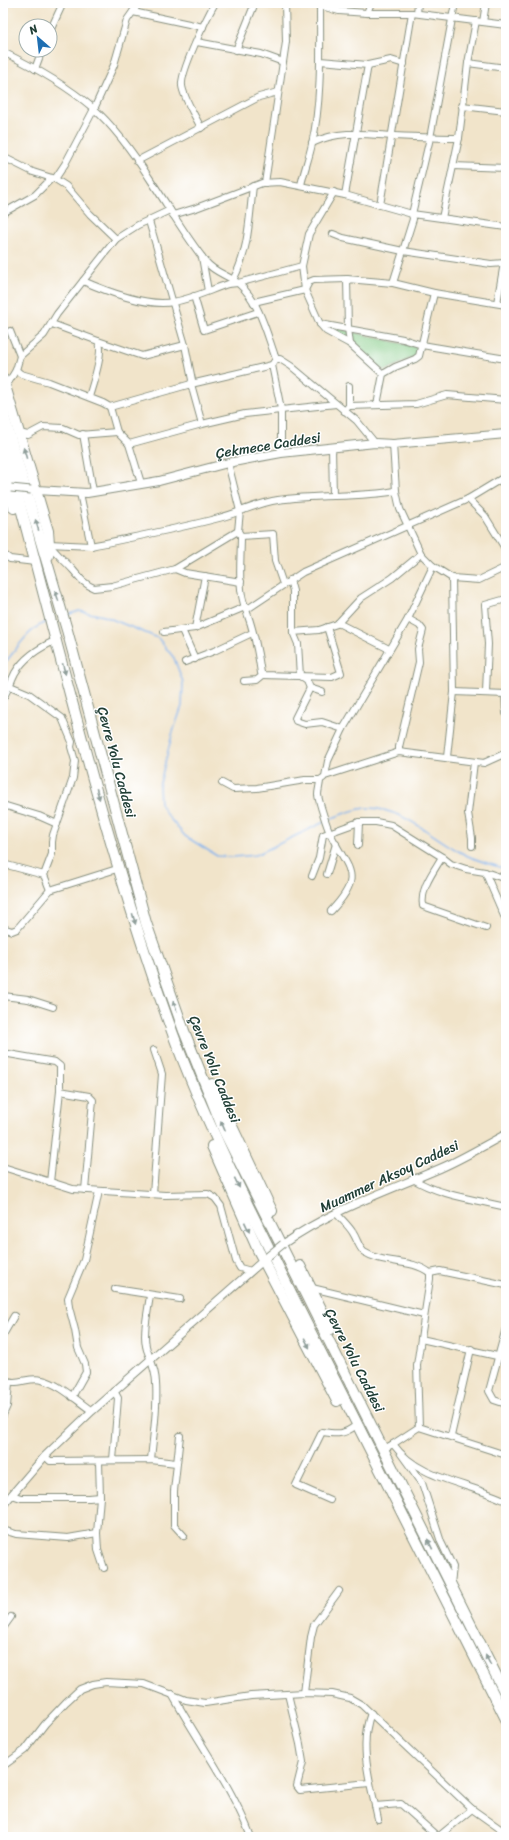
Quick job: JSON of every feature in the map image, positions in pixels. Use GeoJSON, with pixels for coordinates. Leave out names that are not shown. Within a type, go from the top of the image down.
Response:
{"type":"FeatureCollection","features":[{"type":"Feature","properties":{"kind":"highway"},"geometry":{"type":"LineString","coordinates":[[4,384],[34,490],[48,532],[49,544],[47,562]]}},
{"type":"Feature","properties":{"kind":"highway","name":"Çevre Yolu Caddesi"},"geometry":{"type":"LineString","coordinates":[[3,413],[40,533],[146,923],[184,1031],[224,1131],[389,1447],[451,1586],[506,1695]]}},
{"type":"Feature","properties":{"kind":"highway","name":"Çevre Yolu Caddesi"},"geometry":{"type":"LineString","coordinates":[[3,441],[55,636],[139,935],[173,1035],[212,1132],[358,1430],[506,1719]]}},
{"type":"Feature","properties":{"kind":"highway"},"geometry":{"type":"LineString","coordinates":[[3,470],[24,542],[36,565]]}},
{"type":"Feature","properties":{"kind":"highway"},"geometry":{"type":"LineString","coordinates":[[184,1031],[219,1099],[285,1243],[312,1288],[389,1447]]}},
{"type":"Feature","properties":{"kind":"highway"},"geometry":{"type":"LineString","coordinates":[[173,1035],[198,1113],[234,1197],[337,1400],[358,1430]]}},
{"type":"Feature","properties":{"kind":"main road","name":"Çekmece Caddesi"},"geometry":{"type":"LineString","coordinates":[[34,490],[80,493],[159,481],[228,463],[281,452],[375,443],[393,444],[506,434]]}},
{"type":"Feature","properties":{"kind":"street"},"geometry":{"type":"LineString","coordinates":[[56,18],[63,3]]}},
{"type":"Feature","properties":{"kind":"street"},"geometry":{"type":"LineString","coordinates":[[3,213],[35,195],[53,179],[65,164],[94,109],[114,65],[127,20],[139,3]]}},
{"type":"Feature","properties":{"kind":"street"},"geometry":{"type":"LineString","coordinates":[[201,128],[184,92],[182,84],[183,75],[202,27],[215,3]]}},
{"type":"Feature","properties":{"kind":"street"},"geometry":{"type":"LineString","coordinates":[[236,50],[255,3]]}},
{"type":"Feature","properties":{"kind":"street"},"geometry":{"type":"LineString","coordinates":[[265,183],[286,42],[285,3]]}},
{"type":"Feature","properties":{"kind":"street"},"geometry":{"type":"LineString","coordinates":[[311,3],[338,11],[367,13],[414,13],[506,25]]}},
{"type":"Feature","properties":{"kind":"street"},"geometry":{"type":"LineString","coordinates":[[367,13],[371,3]]}},
{"type":"Feature","properties":{"kind":"street"},"geometry":{"type":"LineString","coordinates":[[380,205],[404,64],[414,13],[418,3]]}},
{"type":"Feature","properties":{"kind":"street"},"geometry":{"type":"LineString","coordinates":[[393,283],[413,219],[412,214],[430,138],[455,3]]}},
{"type":"Feature","properties":{"kind":"street"},"geometry":{"type":"LineString","coordinates":[[483,22],[486,3]]}},
{"type":"Feature","properties":{"kind":"street"},"geometry":{"type":"LineString","coordinates":[[301,185],[312,143],[318,104],[320,6]]}},
{"type":"Feature","properties":{"kind":"street"},"geometry":{"type":"LineString","coordinates":[[133,12],[202,27]]}},
{"type":"Feature","properties":{"kind":"street"},"geometry":{"type":"LineString","coordinates":[[442,218],[459,138],[468,63],[476,21]]}},
{"type":"Feature","properties":{"kind":"street"},"geometry":{"type":"LineString","coordinates":[[197,42],[261,54],[283,62]]}},
{"type":"Feature","properties":{"kind":"street"},"geometry":{"type":"LineString","coordinates":[[3,52],[35,69],[72,92],[94,109],[137,161],[207,264],[246,291],[258,312],[276,359]]}},
{"type":"Feature","properties":{"kind":"street"},"geometry":{"type":"LineString","coordinates":[[35,69],[39,58]]}},
{"type":"Feature","properties":{"kind":"street"},"geometry":{"type":"LineString","coordinates":[[320,61],[368,65],[391,60],[404,64]]}},
{"type":"Feature","properties":{"kind":"street"},"geometry":{"type":"LineString","coordinates":[[468,63],[506,68]]}},
{"type":"Feature","properties":{"kind":"street"},"geometry":{"type":"LineString","coordinates":[[345,195],[368,65]]}},
{"type":"Feature","properties":{"kind":"street"},"geometry":{"type":"LineString","coordinates":[[137,161],[259,97],[278,92]]}},
{"type":"Feature","properties":{"kind":"street"},"geometry":{"type":"LineString","coordinates":[[462,106],[506,111]]}},
{"type":"Feature","properties":{"kind":"street"},"geometry":{"type":"LineString","coordinates":[[312,143],[323,138],[357,132],[392,136],[459,138]]}},
{"type":"Feature","properties":{"kind":"street"},"geometry":{"type":"LineString","coordinates":[[3,157],[33,172],[53,179],[69,188],[90,214],[116,240]]}},
{"type":"Feature","properties":{"kind":"street"},"geometry":{"type":"LineString","coordinates":[[453,166],[506,168]]}},
{"type":"Feature","properties":{"kind":"street"},"geometry":{"type":"LineString","coordinates":[[4,384],[16,370],[20,356],[44,335],[83,281],[116,240],[138,225],[172,212],[196,208],[253,186],[265,183],[280,182],[301,185],[334,192],[412,214],[506,227]]}},
{"type":"Feature","properties":{"kind":"street"},"geometry":{"type":"LineString","coordinates":[[235,282],[245,249],[253,186]]}},
{"type":"Feature","properties":{"kind":"street"},"geometry":{"type":"LineString","coordinates":[[334,192],[309,234],[302,266],[305,290],[320,324],[326,332],[350,344],[383,374]]}},
{"type":"Feature","properties":{"kind":"street"},"geometry":{"type":"LineString","coordinates":[[149,221],[185,345],[192,384],[202,424]]}},
{"type":"Feature","properties":{"kind":"street"},"geometry":{"type":"LineString","coordinates":[[333,234],[343,238],[403,251],[492,264],[505,262],[497,303]]}},
{"type":"Feature","properties":{"kind":"street"},"geometry":{"type":"LineString","coordinates":[[202,256],[208,290]]}},
{"type":"Feature","properties":{"kind":"street"},"geometry":{"type":"LineString","coordinates":[[83,281],[126,297],[142,301],[172,303],[235,282],[302,266]]}},
{"type":"Feature","properties":{"kind":"street"},"geometry":{"type":"LineString","coordinates":[[305,290],[308,282],[314,280],[347,279],[393,283],[434,293],[506,305]]}},
{"type":"Feature","properties":{"kind":"street"},"geometry":{"type":"LineString","coordinates":[[347,279],[348,328],[350,344]]}},
{"type":"Feature","properties":{"kind":"street"},"geometry":{"type":"LineString","coordinates":[[254,304],[258,301],[305,290]]}},
{"type":"Feature","properties":{"kind":"street"},"geometry":{"type":"LineString","coordinates":[[377,405],[383,374],[419,356],[434,293]]}},
{"type":"Feature","properties":{"kind":"street"},"geometry":{"type":"LineString","coordinates":[[194,296],[204,330],[258,312]]}},
{"type":"Feature","properties":{"kind":"street"},"geometry":{"type":"LineString","coordinates":[[52,324],[142,356],[185,345]]}},
{"type":"Feature","properties":{"kind":"street"},"geometry":{"type":"LineString","coordinates":[[320,324],[348,328],[403,339],[422,345],[506,360]]}},
{"type":"Feature","properties":{"kind":"street"},"geometry":{"type":"LineString","coordinates":[[10,331],[20,356]]}},
{"type":"Feature","properties":{"kind":"street"},"geometry":{"type":"LineString","coordinates":[[89,398],[101,347],[98,341]]}},
{"type":"Feature","properties":{"kind":"street"},"geometry":{"type":"LineString","coordinates":[[16,370],[20,374],[49,382],[110,407],[192,384],[272,365],[276,359]]}},
{"type":"Feature","properties":{"kind":"street"},"geometry":{"type":"LineString","coordinates":[[276,359],[280,359],[291,366],[336,404],[346,408],[377,405],[416,404],[446,395],[506,400]]}},
{"type":"Feature","properties":{"kind":"street"},"geometry":{"type":"LineString","coordinates":[[272,365],[281,409],[281,452]]}},
{"type":"Feature","properties":{"kind":"street"},"geometry":{"type":"LineString","coordinates":[[349,386],[346,408],[375,443]]}},
{"type":"Feature","properties":{"kind":"street"},"geometry":{"type":"LineString","coordinates":[[129,444],[245,414],[336,404]]}},
{"type":"Feature","properties":{"kind":"street"},"geometry":{"type":"LineString","coordinates":[[110,407],[117,432],[129,444],[141,483]]}},
{"type":"Feature","properties":{"kind":"street"},"geometry":{"type":"LineString","coordinates":[[19,433],[28,435],[43,427],[63,428],[79,435],[117,432]]}},
{"type":"Feature","properties":{"kind":"street"},"geometry":{"type":"LineString","coordinates":[[83,434],[93,491]]}},
{"type":"Feature","properties":{"kind":"street"},"geometry":{"type":"LineString","coordinates":[[393,444],[396,491],[400,509],[407,527],[421,554],[433,566],[452,578],[479,580],[506,567]]}},
{"type":"Feature","properties":{"kind":"street"},"geometry":{"type":"LineString","coordinates":[[332,448],[333,496]]}},
{"type":"Feature","properties":{"kind":"street"},"geometry":{"type":"LineString","coordinates":[[228,463],[240,510],[241,582],[245,609],[257,644],[261,673],[263,675]]}},
{"type":"Feature","properties":{"kind":"street"},"geometry":{"type":"LineString","coordinates":[[164,632],[195,628],[245,609],[303,572],[468,499],[506,476]]}},
{"type":"Feature","properties":{"kind":"street"},"geometry":{"type":"LineString","coordinates":[[7,488],[34,490]]}},
{"type":"Feature","properties":{"kind":"street"},"geometry":{"type":"LineString","coordinates":[[49,544],[91,546],[221,518],[256,504],[276,500],[375,495],[396,491]]}},
{"type":"Feature","properties":{"kind":"street"},"geometry":{"type":"LineString","coordinates":[[80,493],[91,546]]}},
{"type":"Feature","properties":{"kind":"street"},"geometry":{"type":"LineString","coordinates":[[468,499],[485,516],[506,550]]}},
{"type":"Feature","properties":{"kind":"street"},"geometry":{"type":"LineString","coordinates":[[49,544],[60,559],[80,579],[94,588],[112,586],[175,569],[240,533],[274,534],[275,560],[283,584]]}},
{"type":"Feature","properties":{"kind":"street"},"geometry":{"type":"LineString","coordinates":[[3,554],[10,559],[36,565]]}},
{"type":"Feature","properties":{"kind":"street"},"geometry":{"type":"LineString","coordinates":[[293,632],[319,630],[338,623],[361,598],[392,578],[421,554]]}},
{"type":"Feature","properties":{"kind":"street"},"geometry":{"type":"LineString","coordinates":[[330,911],[345,894],[351,878],[350,869],[330,833],[318,795],[328,761],[342,730],[408,619],[433,566]]}},
{"type":"Feature","properties":{"kind":"street"},"geometry":{"type":"LineString","coordinates":[[175,569],[185,573],[241,582]]}},
{"type":"Feature","properties":{"kind":"street"},"geometry":{"type":"LineString","coordinates":[[195,628],[205,576]]}},
{"type":"Feature","properties":{"kind":"street"},"geometry":{"type":"LineString","coordinates":[[448,757],[454,692],[452,578]]}},
{"type":"Feature","properties":{"kind":"street"},"geometry":{"type":"LineString","coordinates":[[290,580],[293,591],[293,632],[298,644],[300,676],[306,681],[310,688],[322,692]]}},
{"type":"Feature","properties":{"kind":"street"},"geometry":{"type":"LineString","coordinates":[[486,692],[488,644],[485,605],[506,599]]}},
{"type":"Feature","properties":{"kind":"street"},"geometry":{"type":"LineString","coordinates":[[399,752],[419,662],[418,650],[424,630],[419,625],[408,619]]}},
{"type":"Feature","properties":{"kind":"street"},"geometry":{"type":"LineString","coordinates":[[338,623],[389,649]]}},
{"type":"Feature","properties":{"kind":"street"},"geometry":{"type":"LineString","coordinates":[[244,681],[257,680],[263,675],[332,677],[341,673],[327,627]]}},
{"type":"Feature","properties":{"kind":"street"},"geometry":{"type":"LineString","coordinates":[[182,630],[195,659]]}},
{"type":"Feature","properties":{"kind":"street"},"geometry":{"type":"LineString","coordinates":[[185,662],[195,659],[252,633]]}},
{"type":"Feature","properties":{"kind":"street"},"geometry":{"type":"LineString","coordinates":[[3,698],[15,673],[24,661],[55,636]]}},
{"type":"Feature","properties":{"kind":"street"},"geometry":{"type":"LineString","coordinates":[[10,686],[29,694],[62,718],[72,742],[71,747],[75,761],[73,778],[57,824],[52,842],[52,854],[44,875],[50,890]]}},
{"type":"Feature","properties":{"kind":"street"},"geometry":{"type":"LineString","coordinates":[[310,688],[295,718],[296,721],[305,724],[322,722],[342,730]]}},
{"type":"Feature","properties":{"kind":"street"},"geometry":{"type":"LineString","coordinates":[[454,692],[486,692],[505,694],[506,713]]}},
{"type":"Feature","properties":{"kind":"street"},"geometry":{"type":"LineString","coordinates":[[222,783],[233,790],[323,778],[399,752],[448,757],[484,763],[506,753]]}},
{"type":"Feature","properties":{"kind":"street"},"geometry":{"type":"LineString","coordinates":[[472,846],[468,813],[474,762]]}},
{"type":"Feature","properties":{"kind":"street"},"geometry":{"type":"LineString","coordinates":[[3,805],[39,816],[57,824]]}},
{"type":"Feature","properties":{"kind":"street"},"geometry":{"type":"LineString","coordinates":[[358,845],[359,822]]}},
{"type":"Feature","properties":{"kind":"street"},"geometry":{"type":"LineString","coordinates":[[312,876],[319,858],[323,835],[359,822],[376,822],[391,825],[442,856],[451,864],[466,869],[485,872],[506,879]]}},
{"type":"Feature","properties":{"kind":"street"},"geometry":{"type":"LineString","coordinates":[[327,874],[336,844]]}},
{"type":"Feature","properties":{"kind":"street"},"geometry":{"type":"LineString","coordinates":[[442,856],[427,882],[423,894],[423,906],[486,928]]}},
{"type":"Feature","properties":{"kind":"street"},"geometry":{"type":"LineString","coordinates":[[3,864],[44,875]]}},
{"type":"Feature","properties":{"kind":"street"},"geometry":{"type":"LineString","coordinates":[[3,928],[12,931],[17,929],[50,890],[120,868]]}},
{"type":"Feature","properties":{"kind":"street"},"geometry":{"type":"LineString","coordinates":[[485,872],[504,916]]}},
{"type":"Feature","properties":{"kind":"street"},"geometry":{"type":"LineString","coordinates":[[3,996],[28,998],[53,1007]]}},
{"type":"Feature","properties":{"kind":"street"},"geometry":{"type":"LineString","coordinates":[[153,1194],[162,1074],[154,1050]]}},
{"type":"Feature","properties":{"kind":"street"},"geometry":{"type":"LineString","coordinates":[[3,1053],[58,1064],[60,1069],[60,1091],[50,1182]]}},
{"type":"Feature","properties":{"kind":"street"},"geometry":{"type":"LineString","coordinates":[[60,1091],[89,1096],[93,1100],[86,1190]]}},
{"type":"Feature","properties":{"kind":"street","name":"Muammer Aksoy Caddesi"},"geometry":{"type":"LineString","coordinates":[[3,1505],[45,1456],[92,1412],[151,1358],[285,1243],[302,1231],[413,1179],[442,1168],[506,1134]]}},
{"type":"Feature","properties":{"kind":"street"},"geometry":{"type":"LineString","coordinates":[[3,1167],[73,1189],[153,1194],[208,1194],[215,1198],[221,1206],[236,1261],[240,1268],[251,1271]]}},
{"type":"Feature","properties":{"kind":"street"},"geometry":{"type":"LineString","coordinates":[[413,1179],[436,1190],[506,1206]]}},
{"type":"Feature","properties":{"kind":"street"},"geometry":{"type":"LineString","coordinates":[[72,1397],[86,1372],[85,1364],[78,1348],[68,1298],[84,1260],[99,1191]]}},
{"type":"Feature","properties":{"kind":"street"},"geometry":{"type":"LineString","coordinates":[[337,1214],[353,1232],[363,1251],[374,1257],[413,1265],[425,1269],[430,1273],[440,1271],[506,1285]]}},
{"type":"Feature","properties":{"kind":"street"},"geometry":{"type":"LineString","coordinates":[[419,1427],[417,1365],[430,1273]]}},
{"type":"Feature","properties":{"kind":"street"},"geometry":{"type":"LineString","coordinates":[[312,1288],[424,1315]]}},
{"type":"Feature","properties":{"kind":"street"},"geometry":{"type":"LineString","coordinates":[[115,1289],[180,1299]]}},
{"type":"Feature","properties":{"kind":"street"},"geometry":{"type":"LineString","coordinates":[[150,1295],[146,1333],[147,1350],[151,1358],[156,1381],[157,1397],[151,1460]]}},
{"type":"Feature","properties":{"kind":"street"},"geometry":{"type":"LineString","coordinates":[[3,1336],[14,1316]]}},
{"type":"Feature","properties":{"kind":"street"},"geometry":{"type":"LineString","coordinates":[[506,1328],[489,1391],[494,1400],[506,1404]]}},
{"type":"Feature","properties":{"kind":"street"},"geometry":{"type":"LineString","coordinates":[[421,1339],[506,1358]]}},
{"type":"Feature","properties":{"kind":"street"},"geometry":{"type":"LineString","coordinates":[[451,1436],[471,1349]]}},
{"type":"Feature","properties":{"kind":"street"},"geometry":{"type":"LineString","coordinates":[[3,1379],[9,1383],[41,1379],[72,1397],[92,1412]]}},
{"type":"Feature","properties":{"kind":"street"},"geometry":{"type":"LineString","coordinates":[[3,1415],[6,1406],[9,1383]]}},
{"type":"Feature","properties":{"kind":"street"},"geometry":{"type":"LineString","coordinates":[[113,1460],[118,1398],[114,1392]]}},
{"type":"Feature","properties":{"kind":"street"},"geometry":{"type":"LineString","coordinates":[[505,1499],[422,1471],[401,1454],[389,1447],[419,1427],[451,1436],[506,1455]]}},
{"type":"Feature","properties":{"kind":"street"},"geometry":{"type":"LineString","coordinates":[[330,1500],[296,1485],[322,1432],[340,1434],[358,1430]]}},
{"type":"Feature","properties":{"kind":"street"},"geometry":{"type":"LineString","coordinates":[[180,1436],[174,1491],[174,1525],[184,1536]]}},
{"type":"Feature","properties":{"kind":"street"},"geometry":{"type":"LineString","coordinates":[[401,1454],[422,1483],[442,1542],[453,1567],[451,1586]]}},
{"type":"Feature","properties":{"kind":"street"},"geometry":{"type":"LineString","coordinates":[[45,1456],[50,1461],[151,1460],[176,1463]]}},
{"type":"Feature","properties":{"kind":"street"},"geometry":{"type":"LineString","coordinates":[[99,1461],[100,1497],[97,1533],[98,1550],[104,1568]]}},
{"type":"Feature","properties":{"kind":"street"},"geometry":{"type":"LineString","coordinates":[[12,1495],[21,1498],[100,1497]]}},
{"type":"Feature","properties":{"kind":"street"},"geometry":{"type":"LineString","coordinates":[[3,1530],[16,1534],[68,1538],[97,1533]]}},
{"type":"Feature","properties":{"kind":"street"},"geometry":{"type":"LineString","coordinates":[[304,1693],[311,1636],[314,1625],[339,1591]]}},
{"type":"Feature","properties":{"kind":"street"},"geometry":{"type":"LineString","coordinates":[[3,1628],[11,1617]]}},
{"type":"Feature","properties":{"kind":"street"},"geometry":{"type":"LineString","coordinates":[[3,1766],[25,1750],[45,1724],[80,1689],[93,1684],[106,1682],[144,1684],[186,1700],[205,1703],[251,1696],[304,1693],[332,1694],[350,1698],[362,1705],[472,1809],[506,1833]]}},
{"type":"Feature","properties":{"kind":"street"},"geometry":{"type":"LineString","coordinates":[[172,1694],[227,1787],[251,1837]]}},
{"type":"Feature","properties":{"kind":"street"},"geometry":{"type":"LineString","coordinates":[[288,1694],[300,1744],[302,1762],[297,1786],[300,1790],[369,1783]]}},
{"type":"Feature","properties":{"kind":"street"},"geometry":{"type":"LineString","coordinates":[[371,1713],[368,1721],[366,1743],[369,1783],[376,1806],[378,1819]]}},
{"type":"Feature","properties":{"kind":"street"},"geometry":{"type":"LineString","coordinates":[[376,1806],[401,1804],[438,1837],[472,1809]]}},
{"type":"Feature","properties":{"kind":"green space"},"geometry":{"type":"Polygon","coordinates":[[[336,328],[416,347],[417,355],[385,371],[335,331],[336,328]]]}},
{"type":"Feature","properties":{"kind":"waterway"},"geometry":{"type":"LineString","coordinates":[[67,615],[79,611],[104,616],[158,638],[174,658],[183,682],[182,706],[172,735],[159,787],[160,803],[166,814],[185,836],[217,856],[233,857],[256,855],[324,822]]}},
{"type":"Feature","properties":{"kind":"waterway"},"geometry":{"type":"LineString","coordinates":[[3,665],[34,629],[47,622]]}},
{"type":"Feature","properties":{"kind":"waterway"},"geometry":{"type":"LineString","coordinates":[[328,820],[346,812],[366,808],[391,812],[403,817],[465,855],[506,869]]}}]}
